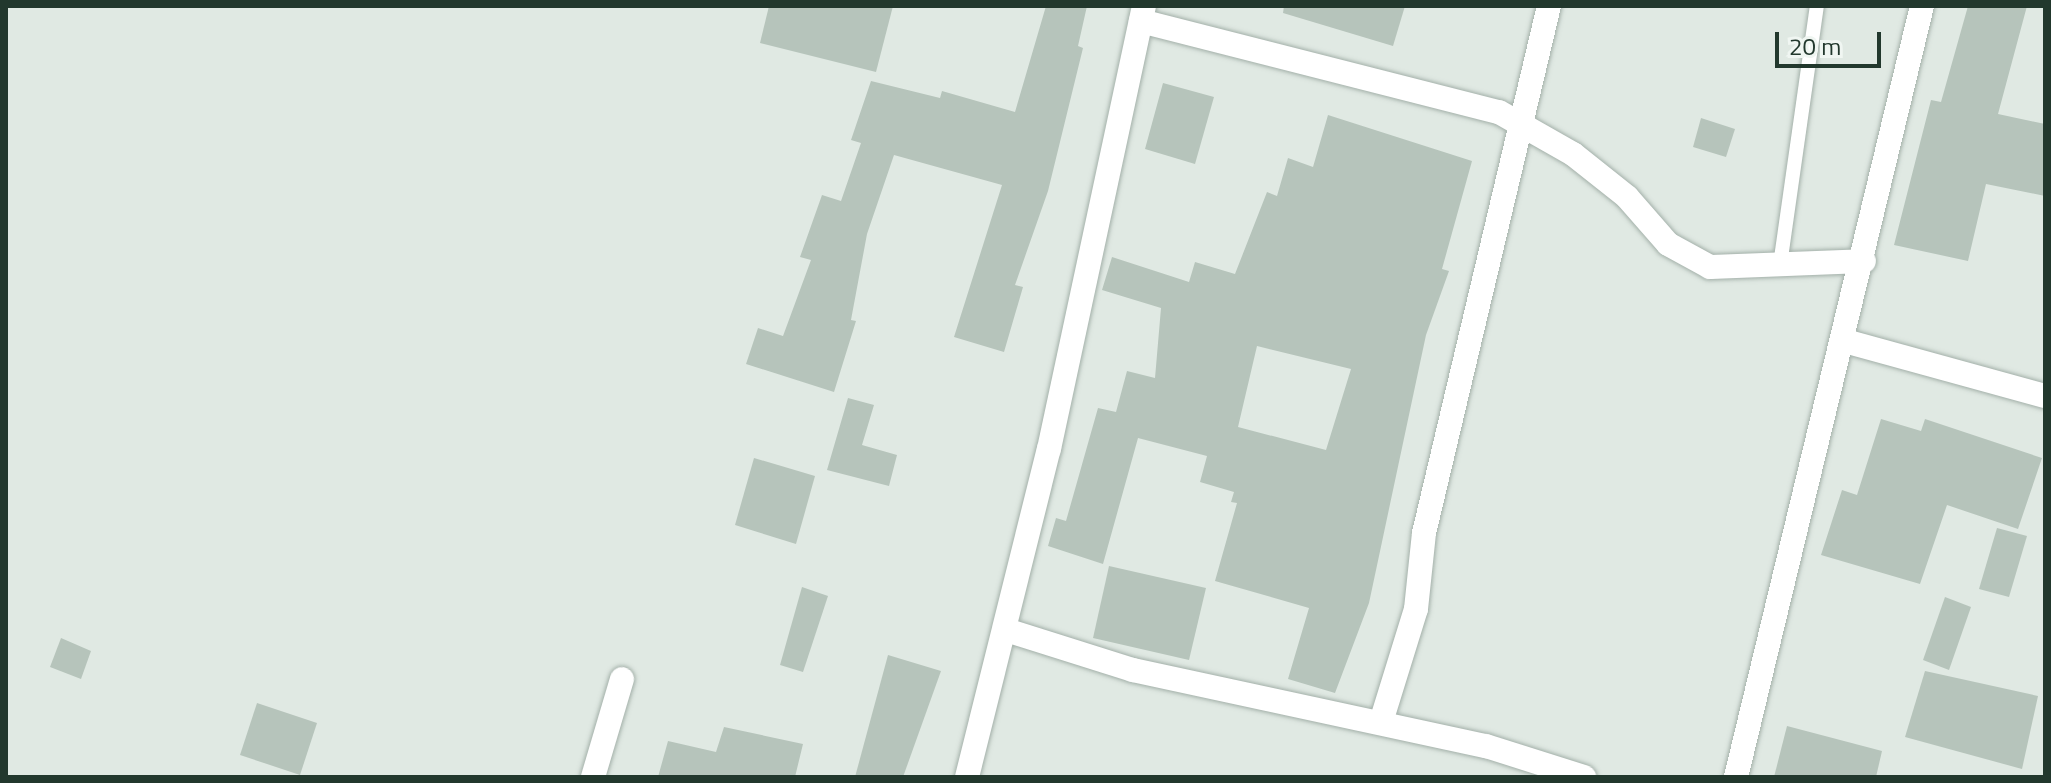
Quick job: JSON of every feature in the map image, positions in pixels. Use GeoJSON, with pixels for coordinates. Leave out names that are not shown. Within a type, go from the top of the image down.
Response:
{"type":"FeatureCollection","features":[{"type":"Feature","properties":{"kind":"street"},"geometry":{"type":"LineString","coordinates":[[1381,722],[1416,609],[1424,533],[1525,126],[1549,6]]}},
{"type":"Feature","properties":{"kind":"street"},"geometry":{"type":"LineString","coordinates":[[1736,777],[1845,341],[1922,6]]}},
{"type":"Feature","properties":{"kind":"street"},"geometry":{"type":"LineString","coordinates":[[967,777],[1006,630],[1142,14],[1499,112],[1573,154],[1627,197],[1668,244],[1710,267],[1864,261]]}},
{"type":"Feature","properties":{"kind":"street"},"geometry":{"type":"LineString","coordinates":[[1845,341],[2045,396]]}},
{"type":"Feature","properties":{"kind":"street"},"geometry":{"type":"LineString","coordinates":[[1006,630],[1133,670],[1381,722],[1584,777]]}},
{"type":"Feature","properties":{"kind":"street"},"geometry":{"type":"LineString","coordinates":[[593,777],[622,679]]}},
{"type":"Feature","properties":{"kind":"lane"},"geometry":{"type":"LineString","coordinates":[[1780,265],[1808,38],[1817,6]]}},
{"type":"Feature","properties":{"kind":"building"},"geometry":{"type":"Polygon","coordinates":[[[769,6],[893,6],[876,72],[760,43],[769,6]]]}},
{"type":"Feature","properties":{"kind":"building"},"geometry":{"type":"Polygon","coordinates":[[[1046,6],[1087,6],[1078,46],[1083,48],[1048,191],[1015,285],[1023,287],[1004,352],[954,337],[1002,185],[894,155],[867,234],[851,320],[856,321],[834,392],[746,364],[758,328],[783,336],[811,260],[800,257],[822,195],[841,201],[861,143],[851,140],[871,81],[940,98],[942,91],[1015,112],[1046,6]]]}},
{"type":"Feature","properties":{"kind":"building"},"geometry":{"type":"Polygon","coordinates":[[[1284,6],[1405,6],[1393,46],[1283,13],[1284,6]]]}},
{"type":"Feature","properties":{"kind":"building"},"geometry":{"type":"Polygon","coordinates":[[[1968,6],[2027,6],[1998,114],[2045,124],[2045,196],[1986,184],[1968,261],[1894,245],[1931,100],[1941,102],[1968,6]]]}},
{"type":"Feature","properties":{"kind":"building"},"geometry":{"type":"Polygon","coordinates":[[[1163,83],[1214,97],[1195,164],[1145,149],[1163,83]]]}},
{"type":"Feature","properties":{"kind":"building"},"geometry":{"type":"Polygon","coordinates":[[[1328,115],[1472,161],[1442,269],[1449,271],[1426,335],[1369,603],[1335,693],[1288,679],[1309,608],[1215,581],[1237,503],[1231,502],[1234,492],[1200,482],[1207,456],[1138,438],[1103,564],[1048,546],[1056,518],[1066,521],[1098,408],[1116,412],[1127,371],[1155,378],[1161,308],[1102,290],[1112,257],[1189,282],[1195,262],[1235,274],[1267,192],[1277,196],[1288,158],[1313,167],[1328,115]],[[1257,346],[1238,427],[1326,450],[1351,369],[1257,346]]]}},
{"type":"Feature","properties":{"kind":"building"},"geometry":{"type":"Polygon","coordinates":[[[1701,118],[1735,129],[1726,157],[1693,147],[1701,118]]]}},
{"type":"Feature","properties":{"kind":"building"},"geometry":{"type":"Polygon","coordinates":[[[848,398],[874,405],[862,445],[897,455],[889,486],[827,470],[848,398]]]}},
{"type":"Feature","properties":{"kind":"building"},"geometry":{"type":"Polygon","coordinates":[[[1881,419],[1921,431],[1925,419],[2042,458],[2018,529],[1947,505],[1920,584],[1821,555],[1842,490],[1857,495],[1881,419]]]}},
{"type":"Feature","properties":{"kind":"building"},"geometry":{"type":"Polygon","coordinates":[[[754,458],[815,476],[796,544],[735,525],[754,458]]]}},
{"type":"Feature","properties":{"kind":"building"},"geometry":{"type":"Polygon","coordinates":[[[1997,528],[2027,536],[2009,597],[1979,589],[1997,528]]]}},
{"type":"Feature","properties":{"kind":"building"},"geometry":{"type":"Polygon","coordinates":[[[1109,566],[1206,588],[1189,660],[1093,638],[1109,566]]]}},
{"type":"Feature","properties":{"kind":"building"},"geometry":{"type":"Polygon","coordinates":[[[802,587],[828,596],[803,672],[780,665],[802,587]]]}},
{"type":"Feature","properties":{"kind":"building"},"geometry":{"type":"Polygon","coordinates":[[[1945,597],[1971,607],[1949,670],[1923,660],[1945,597]]]}},
{"type":"Feature","properties":{"kind":"building"},"geometry":{"type":"Polygon","coordinates":[[[61,638],[91,651],[81,679],[50,667],[61,638]]]}},
{"type":"Feature","properties":{"kind":"building"},"geometry":{"type":"Polygon","coordinates":[[[888,655],[941,671],[903,777],[855,777],[888,655]]]}},
{"type":"Feature","properties":{"kind":"building"},"geometry":{"type":"Polygon","coordinates":[[[1925,671],[2038,696],[2022,769],[1905,737],[1925,671]]]}},
{"type":"Feature","properties":{"kind":"building"},"geometry":{"type":"Polygon","coordinates":[[[257,703],[317,723],[300,775],[240,755],[257,703]]]}},
{"type":"Feature","properties":{"kind":"building"},"geometry":{"type":"Polygon","coordinates":[[[1787,726],[1882,751],[1876,777],[1774,777],[1787,726]]]}},
{"type":"Feature","properties":{"kind":"building"},"geometry":{"type":"Polygon","coordinates":[[[724,727],[803,744],[795,777],[658,777],[668,741],[716,752],[724,727]]]}}]}
